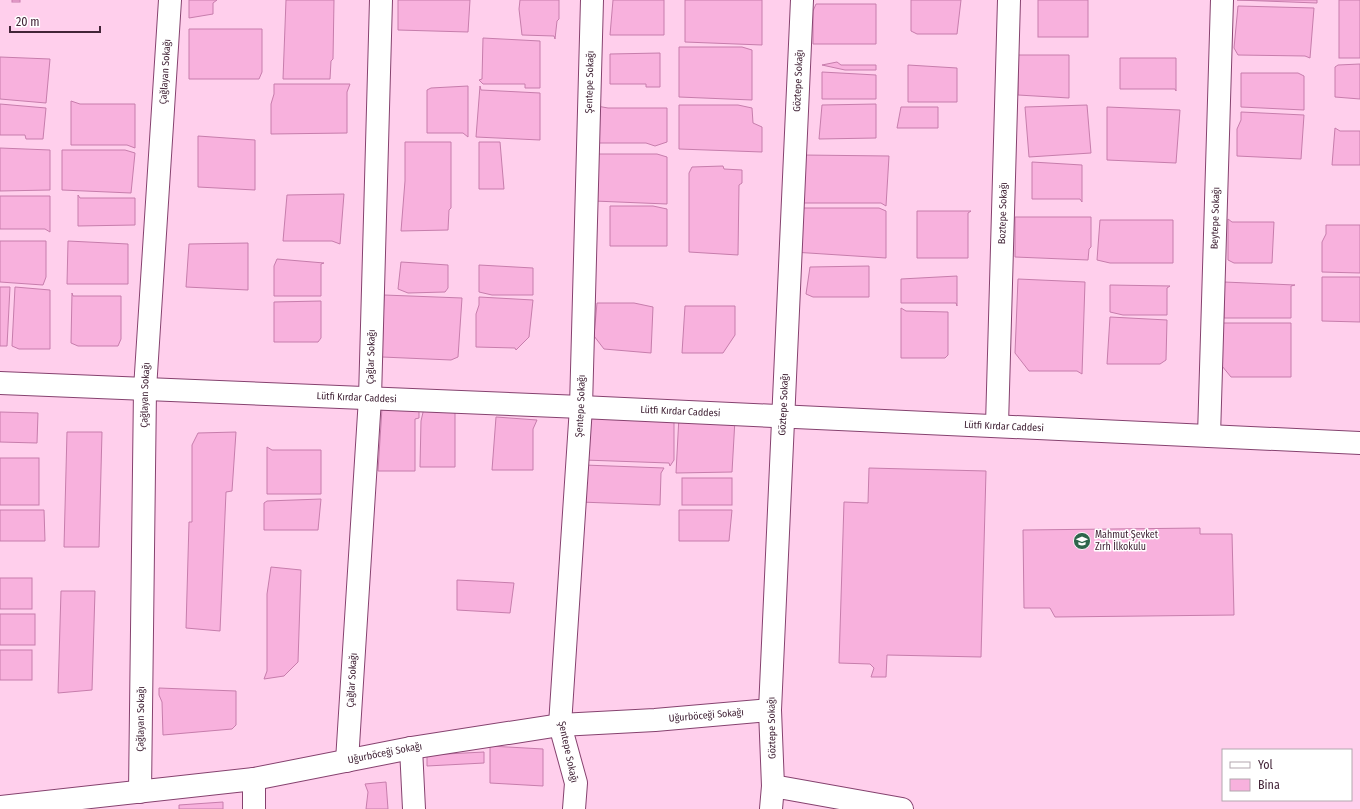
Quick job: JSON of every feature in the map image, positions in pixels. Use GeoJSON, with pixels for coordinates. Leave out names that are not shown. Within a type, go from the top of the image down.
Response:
{"type":"FeatureCollection","features":[{"type":"Feature","properties":{"kind":"street","name":"Çağlayan Sokağı"},"geometry":{"type":"LineString","coordinates":[[126,798],[145,389],[170,0]]}},
{"type":"Feature","properties":{"kind":"street","name":"Çağlar Sokağı"},"geometry":{"type":"LineString","coordinates":[[347,761],[370,398],[381,0]]}},
{"type":"Feature","properties":{"kind":"street","name":"Şentepe Sokağı"},"geometry":{"type":"LineString","coordinates":[[574,809],[576,783],[560,725],[581,407],[592,0]]}},
{"type":"Feature","properties":{"kind":"street","name":"Göztepe Sokağı"},"geometry":{"type":"LineString","coordinates":[[771,809],[773,786],[770,710],[802,0]]}},
{"type":"Feature","properties":{"kind":"street","name":"Boztepe Sokağı"},"geometry":{"type":"LineString","coordinates":[[997,425],[1009,0]]}},
{"type":"Feature","properties":{"kind":"street","name":"Beytepe Sokağı"},"geometry":{"type":"LineString","coordinates":[[1209,436],[1222,0]]}},
{"type":"Feature","properties":{"kind":"street","name":"Lütfi Kırdar Caddesi"},"geometry":{"type":"LineString","coordinates":[[0,383],[997,425],[1360,443]]}},
{"type":"Feature","properties":{"kind":"street","name":"Uğurböceği Sokağı"},"geometry":{"type":"LineString","coordinates":[[0,807],[126,798],[254,779],[411,748],[560,725],[655,720],[770,710]]}},
{"type":"Feature","properties":{"kind":"street"},"geometry":{"type":"LineString","coordinates":[[411,748],[414,809]]}},
{"type":"Feature","properties":{"kind":"street"},"geometry":{"type":"LineString","coordinates":[[254,779],[254,809]]}},
{"type":"Feature","properties":{"kind":"street"},"geometry":{"type":"LineString","coordinates":[[773,786],[902,809]]}},
{"type":"Feature","properties":{"kind":"building"},"geometry":{"type":"Polygon","coordinates":[[[12,0],[20,0],[20,2],[12,2],[12,0]]]}},
{"type":"Feature","properties":{"kind":"building"},"geometry":{"type":"Polygon","coordinates":[[[189,0],[217,0],[213,3],[213,14],[189,18],[189,0]]]}},
{"type":"Feature","properties":{"kind":"building"},"geometry":{"type":"Polygon","coordinates":[[[286,0],[334,0],[333,59],[331,61],[330,79],[283,79],[286,0]]]}},
{"type":"Feature","properties":{"kind":"building"},"geometry":{"type":"Polygon","coordinates":[[[398,0],[470,0],[468,32],[398,30],[398,0]]]}},
{"type":"Feature","properties":{"kind":"building"},"geometry":{"type":"Polygon","coordinates":[[[520,0],[559,0],[559,19],[557,21],[555,39],[554,36],[522,35],[519,9],[520,0]]]}},
{"type":"Feature","properties":{"kind":"building"},"geometry":{"type":"Polygon","coordinates":[[[613,0],[664,0],[664,35],[610,35],[613,0]]]}},
{"type":"Feature","properties":{"kind":"building"},"geometry":{"type":"Polygon","coordinates":[[[685,0],[762,0],[762,45],[685,42],[685,0]]]}},
{"type":"Feature","properties":{"kind":"building"},"geometry":{"type":"Polygon","coordinates":[[[911,0],[961,0],[957,34],[917,34],[911,31],[911,0]]]}},
{"type":"Feature","properties":{"kind":"building"},"geometry":{"type":"Polygon","coordinates":[[[1038,0],[1088,0],[1088,37],[1038,37],[1038,0]]]}},
{"type":"Feature","properties":{"kind":"building"},"geometry":{"type":"Polygon","coordinates":[[[1237,0],[1317,0],[1317,3],[1237,0]]]}},
{"type":"Feature","properties":{"kind":"building"},"geometry":{"type":"Polygon","coordinates":[[[1339,0],[1360,0],[1360,58],[1339,58],[1339,0]]]}},
{"type":"Feature","properties":{"kind":"building"},"geometry":{"type":"Polygon","coordinates":[[[816,4],[876,4],[876,44],[813,44],[813,11],[816,4]]]}},
{"type":"Feature","properties":{"kind":"building"},"geometry":{"type":"Polygon","coordinates":[[[1238,6],[1314,8],[1310,58],[1305,56],[1238,55],[1234,48],[1238,6]]]}},
{"type":"Feature","properties":{"kind":"building"},"geometry":{"type":"Polygon","coordinates":[[[189,29],[262,29],[262,72],[259,79],[189,79],[189,29]]]}},
{"type":"Feature","properties":{"kind":"building"},"geometry":{"type":"Polygon","coordinates":[[[483,38],[540,41],[540,88],[525,88],[525,84],[483,84],[479,80],[482,79],[483,38]]]}},
{"type":"Feature","properties":{"kind":"building"},"geometry":{"type":"Polygon","coordinates":[[[679,47],[742,47],[752,50],[752,100],[679,97],[679,47]]]}},
{"type":"Feature","properties":{"kind":"building"},"geometry":{"type":"Polygon","coordinates":[[[660,53],[660,87],[646,87],[646,84],[610,84],[610,54],[660,53]]]}},
{"type":"Feature","properties":{"kind":"building"},"geometry":{"type":"Polygon","coordinates":[[[1018,55],[1069,55],[1069,98],[1018,95],[1018,55]]]}},
{"type":"Feature","properties":{"kind":"building"},"geometry":{"type":"Polygon","coordinates":[[[0,57],[50,59],[46,103],[0,99],[0,57]]]}},
{"type":"Feature","properties":{"kind":"building"},"geometry":{"type":"Polygon","coordinates":[[[1120,58],[1176,58],[1176,91],[1175,89],[1120,89],[1120,58]]]}},
{"type":"Feature","properties":{"kind":"building"},"geometry":{"type":"Polygon","coordinates":[[[837,62],[841,65],[876,65],[876,70],[845,70],[822,65],[837,62]]]}},
{"type":"Feature","properties":{"kind":"building"},"geometry":{"type":"Polygon","coordinates":[[[1360,64],[1360,99],[1335,97],[1335,67],[1338,65],[1360,64]]]}},
{"type":"Feature","properties":{"kind":"building"},"geometry":{"type":"Polygon","coordinates":[[[908,65],[957,68],[957,102],[908,102],[908,65]]]}},
{"type":"Feature","properties":{"kind":"building"},"geometry":{"type":"Polygon","coordinates":[[[822,72],[876,75],[876,99],[822,99],[822,72]]]}},
{"type":"Feature","properties":{"kind":"building"},"geometry":{"type":"Polygon","coordinates":[[[1241,73],[1298,73],[1304,76],[1304,110],[1241,107],[1241,73]]]}},
{"type":"Feature","properties":{"kind":"building"},"geometry":{"type":"Polygon","coordinates":[[[274,84],[350,84],[347,92],[347,133],[271,134],[271,104],[274,94],[274,84]]]}},
{"type":"Feature","properties":{"kind":"building"},"geometry":{"type":"Polygon","coordinates":[[[468,86],[468,137],[463,133],[427,133],[427,90],[431,88],[468,86]]]}},
{"type":"Feature","properties":{"kind":"building"},"geometry":{"type":"Polygon","coordinates":[[[480,86],[481,90],[540,93],[540,140],[476,137],[480,86]]]}},
{"type":"Feature","properties":{"kind":"building"},"geometry":{"type":"Polygon","coordinates":[[[71,101],[80,104],[135,104],[135,148],[127,145],[71,145],[71,101]]]}},
{"type":"Feature","properties":{"kind":"building"},"geometry":{"type":"Polygon","coordinates":[[[0,104],[46,108],[43,139],[26,139],[25,135],[0,135],[0,104]]]}},
{"type":"Feature","properties":{"kind":"building"},"geometry":{"type":"Polygon","coordinates":[[[876,104],[876,138],[819,139],[822,105],[876,104]]]}},
{"type":"Feature","properties":{"kind":"building"},"geometry":{"type":"Polygon","coordinates":[[[679,105],[738,105],[752,108],[753,123],[762,127],[762,152],[679,149],[679,105]]]}},
{"type":"Feature","properties":{"kind":"building"},"geometry":{"type":"Polygon","coordinates":[[[1087,105],[1091,153],[1029,157],[1025,107],[1087,105]]]}},
{"type":"Feature","properties":{"kind":"building"},"geometry":{"type":"Polygon","coordinates":[[[597,106],[608,108],[667,108],[667,142],[655,146],[646,143],[594,143],[597,106]]]}},
{"type":"Feature","properties":{"kind":"building"},"geometry":{"type":"Polygon","coordinates":[[[901,107],[938,107],[938,128],[897,128],[901,107]]]}},
{"type":"Feature","properties":{"kind":"building"},"geometry":{"type":"Polygon","coordinates":[[[1107,107],[1180,110],[1176,163],[1107,160],[1107,107]]]}},
{"type":"Feature","properties":{"kind":"building"},"geometry":{"type":"Polygon","coordinates":[[[1241,112],[1304,115],[1301,159],[1237,156],[1237,129],[1241,120],[1241,112]]]}},
{"type":"Feature","properties":{"kind":"building"},"geometry":{"type":"Polygon","coordinates":[[[1335,128],[1340,131],[1360,131],[1360,165],[1332,165],[1335,128]]]}},
{"type":"Feature","properties":{"kind":"building"},"geometry":{"type":"Polygon","coordinates":[[[198,136],[255,140],[255,190],[198,187],[198,136]]]}},
{"type":"Feature","properties":{"kind":"building"},"geometry":{"type":"Polygon","coordinates":[[[405,142],[451,142],[451,208],[449,210],[448,230],[401,231],[405,181],[405,142]]]}},
{"type":"Feature","properties":{"kind":"building"},"geometry":{"type":"Polygon","coordinates":[[[479,142],[500,142],[504,189],[479,189],[479,142]]]}},
{"type":"Feature","properties":{"kind":"building"},"geometry":{"type":"Polygon","coordinates":[[[0,148],[50,150],[50,190],[0,191],[0,148]]]}},
{"type":"Feature","properties":{"kind":"building"},"geometry":{"type":"Polygon","coordinates":[[[62,150],[125,150],[135,153],[131,193],[62,190],[62,150]]]}},
{"type":"Feature","properties":{"kind":"building"},"geometry":{"type":"Polygon","coordinates":[[[597,154],[657,154],[667,157],[667,204],[594,201],[597,154]]]}},
{"type":"Feature","properties":{"kind":"building"},"geometry":{"type":"Polygon","coordinates":[[[803,155],[889,156],[886,206],[881,203],[803,203],[803,155]]]}},
{"type":"Feature","properties":{"kind":"building"},"geometry":{"type":"Polygon","coordinates":[[[1032,162],[1082,165],[1082,202],[1080,199],[1032,199],[1032,162]]]}},
{"type":"Feature","properties":{"kind":"building"},"geometry":{"type":"Polygon","coordinates":[[[723,166],[724,169],[742,170],[742,183],[739,185],[738,255],[689,252],[689,173],[692,167],[723,166]]]}},
{"type":"Feature","properties":{"kind":"building"},"geometry":{"type":"Polygon","coordinates":[[[344,194],[340,244],[332,241],[283,241],[287,195],[344,194]]]}},
{"type":"Feature","properties":{"kind":"building"},"geometry":{"type":"Polygon","coordinates":[[[78,195],[80,198],[135,198],[135,225],[78,226],[78,195]]]}},
{"type":"Feature","properties":{"kind":"building"},"geometry":{"type":"Polygon","coordinates":[[[0,196],[50,196],[50,232],[45,229],[0,229],[0,196]]]}},
{"type":"Feature","properties":{"kind":"building"},"geometry":{"type":"Polygon","coordinates":[[[610,206],[653,206],[667,209],[667,246],[610,246],[610,206]]]}},
{"type":"Feature","properties":{"kind":"building"},"geometry":{"type":"Polygon","coordinates":[[[801,208],[879,208],[886,211],[886,258],[793,252],[801,208]]]}},
{"type":"Feature","properties":{"kind":"building"},"geometry":{"type":"Polygon","coordinates":[[[917,211],[971,211],[968,213],[968,258],[917,258],[917,211]]]}},
{"type":"Feature","properties":{"kind":"building"},"geometry":{"type":"Polygon","coordinates":[[[1015,217],[1091,217],[1091,247],[1089,249],[1088,260],[1015,257],[1015,217]]]}},
{"type":"Feature","properties":{"kind":"building"},"geometry":{"type":"Polygon","coordinates":[[[1228,219],[1232,222],[1274,222],[1272,263],[1234,263],[1228,260],[1228,219]]]}},
{"type":"Feature","properties":{"kind":"building"},"geometry":{"type":"Polygon","coordinates":[[[1100,220],[1173,220],[1173,263],[1110,263],[1097,260],[1100,220]]]}},
{"type":"Feature","properties":{"kind":"building"},"geometry":{"type":"Polygon","coordinates":[[[1326,225],[1360,225],[1360,273],[1322,272],[1322,242],[1326,234],[1326,225]]]}},
{"type":"Feature","properties":{"kind":"building"},"geometry":{"type":"Polygon","coordinates":[[[0,241],[46,241],[46,277],[43,285],[0,282],[0,241]]]}},
{"type":"Feature","properties":{"kind":"building"},"geometry":{"type":"Polygon","coordinates":[[[68,241],[128,244],[128,284],[67,284],[68,241]]]}},
{"type":"Feature","properties":{"kind":"building"},"geometry":{"type":"Polygon","coordinates":[[[248,243],[248,290],[186,287],[189,244],[248,243]]]}},
{"type":"Feature","properties":{"kind":"building"},"geometry":{"type":"Polygon","coordinates":[[[277,259],[324,263],[321,264],[321,296],[274,296],[274,266],[277,259]]]}},
{"type":"Feature","properties":{"kind":"building"},"geometry":{"type":"Polygon","coordinates":[[[401,262],[448,265],[448,288],[445,292],[408,293],[398,289],[401,262]]]}},
{"type":"Feature","properties":{"kind":"building"},"geometry":{"type":"Polygon","coordinates":[[[479,265],[533,268],[533,295],[492,295],[479,292],[479,265]]]}},
{"type":"Feature","properties":{"kind":"building"},"geometry":{"type":"Polygon","coordinates":[[[869,266],[869,297],[813,297],[806,294],[810,267],[869,266]]]}},
{"type":"Feature","properties":{"kind":"building"},"geometry":{"type":"Polygon","coordinates":[[[957,276],[957,306],[956,303],[901,303],[901,279],[957,276]]]}},
{"type":"Feature","properties":{"kind":"building"},"geometry":{"type":"Polygon","coordinates":[[[1322,277],[1360,277],[1360,322],[1322,321],[1322,277]]]}},
{"type":"Feature","properties":{"kind":"building"},"geometry":{"type":"Polygon","coordinates":[[[1018,279],[1085,282],[1082,374],[1077,371],[1029,371],[1015,353],[1018,279]]]}},
{"type":"Feature","properties":{"kind":"building"},"geometry":{"type":"Polygon","coordinates":[[[1224,282],[1295,285],[1291,286],[1291,318],[1224,318],[1224,282]]]}},
{"type":"Feature","properties":{"kind":"building"},"geometry":{"type":"Polygon","coordinates":[[[1110,285],[1170,286],[1167,288],[1167,315],[1123,315],[1110,312],[1110,285]]]}},
{"type":"Feature","properties":{"kind":"building"},"geometry":{"type":"Polygon","coordinates":[[[0,287],[10,287],[7,346],[0,346],[0,287]]]}},
{"type":"Feature","properties":{"kind":"building"},"geometry":{"type":"Polygon","coordinates":[[[15,287],[50,290],[50,349],[19,349],[12,346],[15,287]]]}},
{"type":"Feature","properties":{"kind":"building"},"geometry":{"type":"Polygon","coordinates":[[[72,293],[73,296],[121,296],[121,339],[118,346],[78,346],[71,343],[72,293]]]}},
{"type":"Feature","properties":{"kind":"building"},"geometry":{"type":"Polygon","coordinates":[[[384,295],[462,298],[458,357],[451,360],[382,357],[384,295]]]}},
{"type":"Feature","properties":{"kind":"building"},"geometry":{"type":"Polygon","coordinates":[[[479,297],[533,300],[529,337],[516,350],[515,348],[476,347],[476,314],[479,305],[479,297]]]}},
{"type":"Feature","properties":{"kind":"building"},"geometry":{"type":"Polygon","coordinates":[[[321,301],[321,338],[318,342],[274,342],[274,302],[321,301]]]}},
{"type":"Feature","properties":{"kind":"building"},"geometry":{"type":"Polygon","coordinates":[[[597,303],[634,303],[653,307],[651,353],[604,349],[594,336],[597,303]]]}},
{"type":"Feature","properties":{"kind":"building"},"geometry":{"type":"Polygon","coordinates":[[[685,306],[735,306],[735,335],[723,353],[682,353],[685,306]]]}},
{"type":"Feature","properties":{"kind":"building"},"geometry":{"type":"Polygon","coordinates":[[[901,308],[906,311],[948,312],[948,355],[945,358],[901,358],[901,308]]]}},
{"type":"Feature","properties":{"kind":"building"},"geometry":{"type":"Polygon","coordinates":[[[1110,317],[1167,320],[1166,360],[1160,364],[1107,364],[1110,317]]]}},
{"type":"Feature","properties":{"kind":"building"},"geometry":{"type":"Polygon","coordinates":[[[1222,323],[1291,323],[1291,377],[1231,377],[1222,366],[1222,323]]]}},
{"type":"Feature","properties":{"kind":"building"},"geometry":{"type":"Polygon","coordinates":[[[382,408],[419,408],[419,418],[415,419],[415,471],[378,471],[382,408]]]}},
{"type":"Feature","properties":{"kind":"building"},"geometry":{"type":"Polygon","coordinates":[[[424,408],[455,408],[455,467],[420,467],[421,421],[424,408]]]}},
{"type":"Feature","properties":{"kind":"building"},"geometry":{"type":"Polygon","coordinates":[[[0,412],[38,413],[37,443],[0,442],[0,412]]]}},
{"type":"Feature","properties":{"kind":"building"},"geometry":{"type":"Polygon","coordinates":[[[584,414],[674,416],[674,460],[670,466],[669,463],[584,460],[584,414]]]}},
{"type":"Feature","properties":{"kind":"building"},"geometry":{"type":"Polygon","coordinates":[[[679,416],[735,419],[732,472],[676,473],[679,416]]]}},
{"type":"Feature","properties":{"kind":"building"},"geometry":{"type":"Polygon","coordinates":[[[496,417],[537,420],[533,429],[533,470],[492,470],[496,417]]]}},
{"type":"Feature","properties":{"kind":"building"},"geometry":{"type":"Polygon","coordinates":[[[67,432],[102,432],[99,547],[64,547],[67,432]]]}},
{"type":"Feature","properties":{"kind":"building"},"geometry":{"type":"Polygon","coordinates":[[[236,432],[232,491],[226,492],[220,631],[186,628],[189,522],[192,522],[192,445],[198,433],[236,432]]]}},
{"type":"Feature","properties":{"kind":"building"},"geometry":{"type":"Polygon","coordinates":[[[267,447],[272,450],[321,450],[321,494],[267,494],[267,447]]]}},
{"type":"Feature","properties":{"kind":"building"},"geometry":{"type":"Polygon","coordinates":[[[0,458],[39,458],[39,505],[0,505],[0,458]]]}},
{"type":"Feature","properties":{"kind":"building"},"geometry":{"type":"Polygon","coordinates":[[[584,465],[664,468],[661,473],[660,505],[580,502],[584,465]]]}},
{"type":"Feature","properties":{"kind":"building"},"geometry":{"type":"Polygon","coordinates":[[[869,468],[986,471],[981,657],[887,655],[886,677],[871,677],[874,668],[870,664],[839,663],[844,502],[868,503],[869,468]]]}},
{"type":"Feature","properties":{"kind":"building"},"geometry":{"type":"Polygon","coordinates":[[[682,478],[732,478],[732,505],[682,505],[682,478]]]}},
{"type":"Feature","properties":{"kind":"building"},"geometry":{"type":"Polygon","coordinates":[[[321,499],[318,530],[264,530],[264,503],[267,501],[321,499]]]}},
{"type":"Feature","properties":{"kind":"building"},"geometry":{"type":"Polygon","coordinates":[[[0,510],[44,510],[45,541],[0,541],[0,510]]]}},
{"type":"Feature","properties":{"kind":"building"},"geometry":{"type":"Polygon","coordinates":[[[679,510],[732,510],[729,541],[679,541],[679,510]]]}},
{"type":"Feature","properties":{"kind":"building"},"geometry":{"type":"Polygon","coordinates":[[[1200,528],[1200,534],[1232,534],[1234,615],[1055,617],[1050,608],[1024,608],[1023,530],[1200,528]]]}},
{"type":"Feature","properties":{"kind":"building"},"geometry":{"type":"Polygon","coordinates":[[[271,567],[301,570],[298,662],[284,676],[264,679],[267,671],[267,594],[271,567]]]}},
{"type":"Feature","properties":{"kind":"building"},"geometry":{"type":"Polygon","coordinates":[[[0,578],[32,578],[32,609],[0,609],[0,578]]]}},
{"type":"Feature","properties":{"kind":"building"},"geometry":{"type":"Polygon","coordinates":[[[457,580],[514,583],[510,613],[457,610],[457,580]]]}},
{"type":"Feature","properties":{"kind":"building"},"geometry":{"type":"Polygon","coordinates":[[[61,591],[95,591],[92,690],[58,693],[61,591]]]}},
{"type":"Feature","properties":{"kind":"building"},"geometry":{"type":"Polygon","coordinates":[[[0,614],[35,614],[35,645],[0,645],[0,614]]]}},
{"type":"Feature","properties":{"kind":"building"},"geometry":{"type":"Polygon","coordinates":[[[0,650],[32,650],[32,680],[0,680],[0,650]]]}},
{"type":"Feature","properties":{"kind":"building"},"geometry":{"type":"Polygon","coordinates":[[[159,688],[236,691],[236,725],[232,729],[163,735],[162,702],[159,695],[159,688]]]}},
{"type":"Feature","properties":{"kind":"building"},"geometry":{"type":"Polygon","coordinates":[[[490,746],[543,749],[543,786],[490,783],[490,746]]]}},
{"type":"Feature","properties":{"kind":"building"},"geometry":{"type":"Polygon","coordinates":[[[484,752],[484,763],[427,766],[427,755],[484,752]]]}},
{"type":"Feature","properties":{"kind":"building"},"geometry":{"type":"Polygon","coordinates":[[[386,782],[388,809],[366,809],[368,792],[365,784],[386,782]]]}},
{"type":"Feature","properties":{"kind":"building"},"geometry":{"type":"Polygon","coordinates":[[[223,802],[223,809],[179,809],[179,805],[223,802]]]}},
{"type":"Feature","properties":{"kind":"place","name":"Mahmut Şevket Zırh İlkokulu"},"geometry":{"type":"Point","coordinates":[1082,541]}}]}
